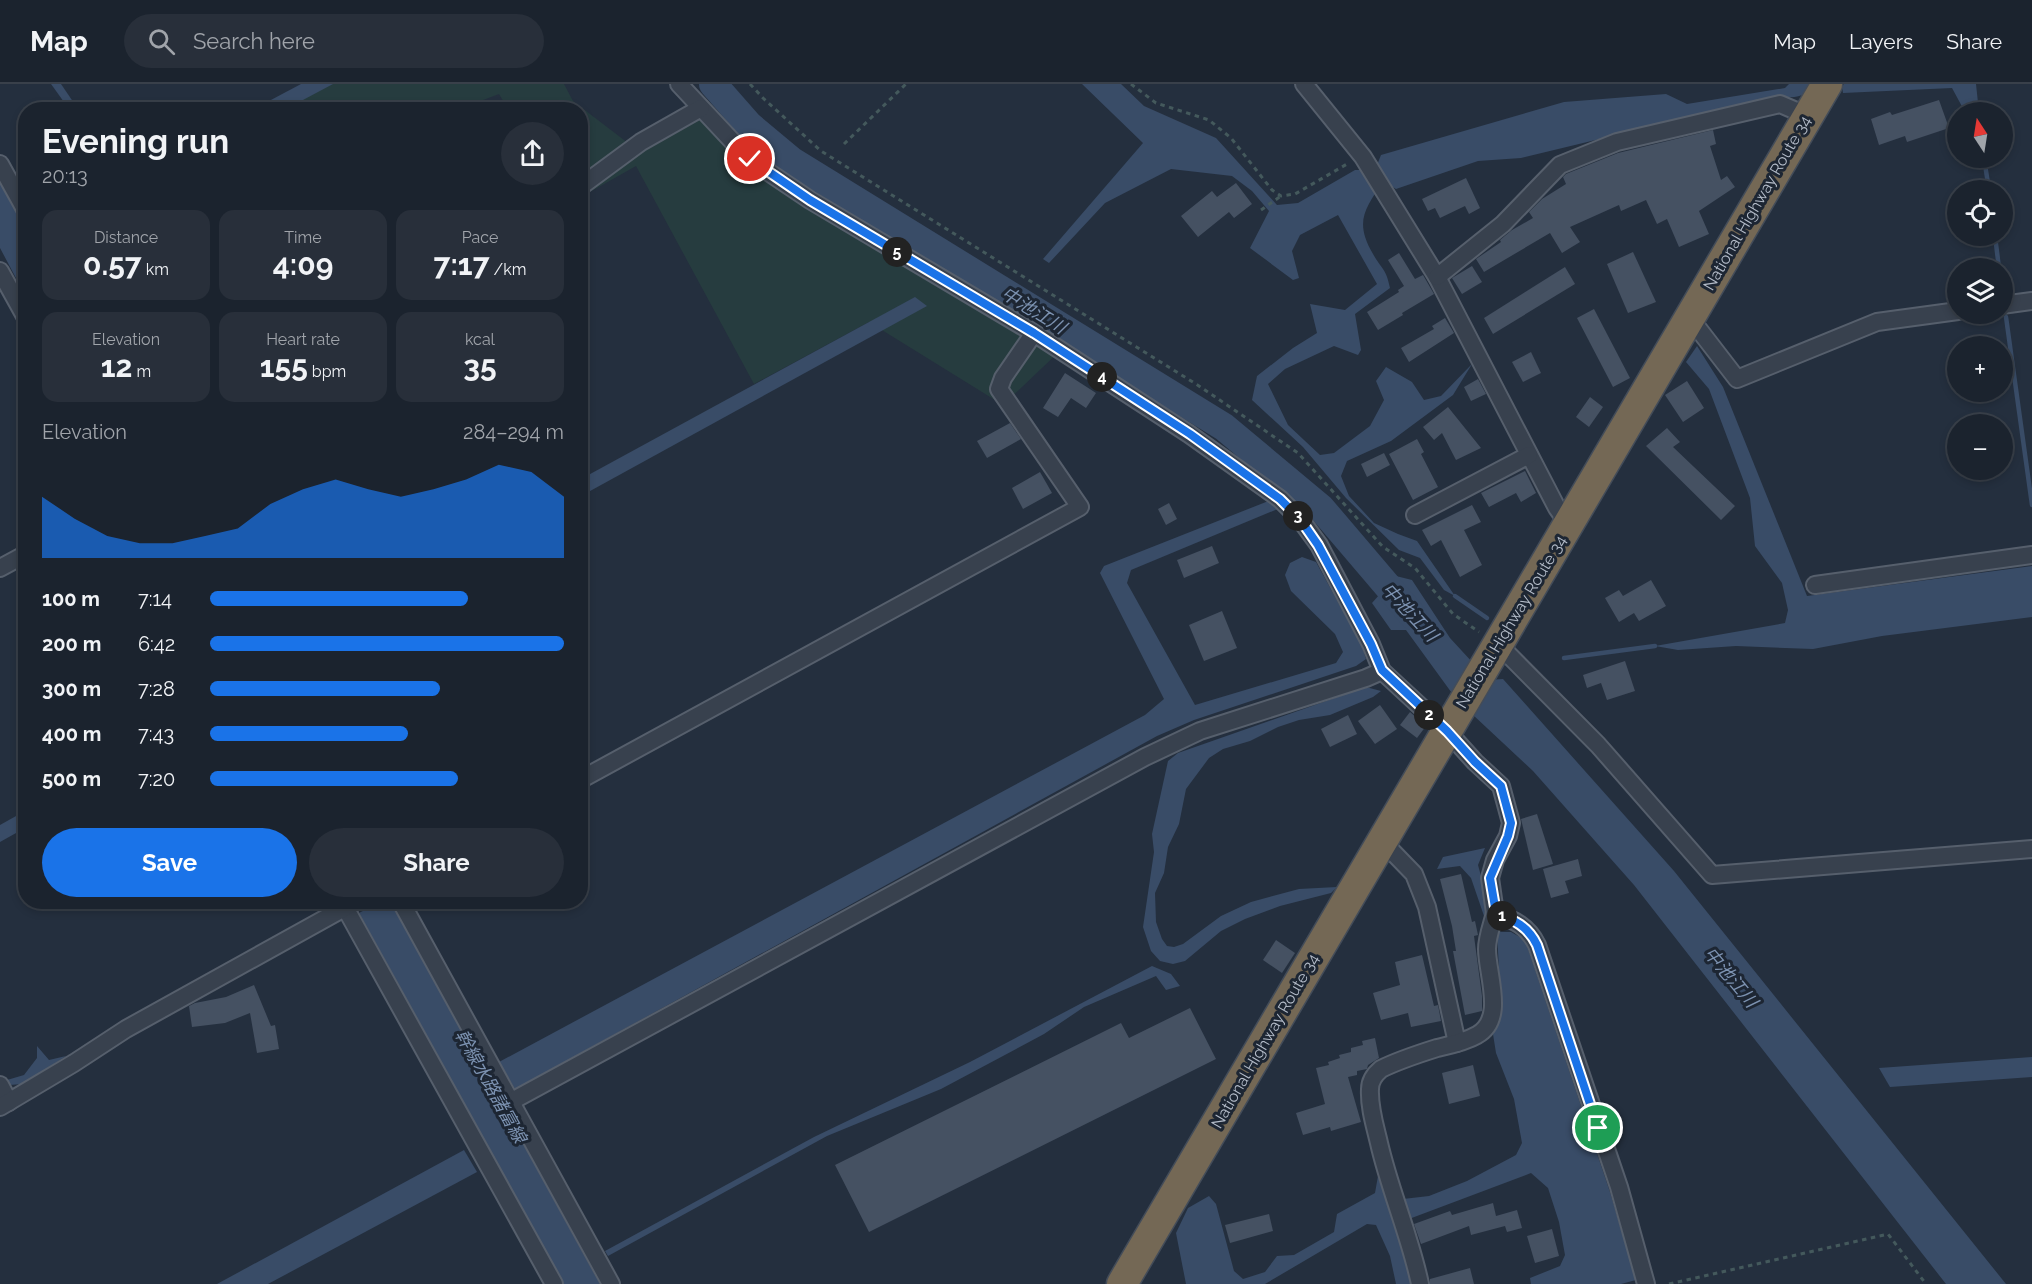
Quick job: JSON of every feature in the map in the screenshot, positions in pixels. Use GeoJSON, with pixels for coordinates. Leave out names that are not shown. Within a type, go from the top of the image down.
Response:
{"type":"FeatureCollection","features":[{"type":"Feature","properties":{"kind":"highway","name":"National Highway Route 34"},"geometry":{"type":"LineString","coordinates":[[1122,1284],[1827,84]]}},
{"type":"Feature","properties":{"kind":"street"},"geometry":{"type":"LineString","coordinates":[[679,84],[750,159],[801,194],[1034,333],[1190,434],[1280,499],[1300,519],[1318,545],[1371,644],[1382,670],[1450,725],[1475,762],[1501,786],[1511,823],[1508,836],[1490,878],[1496,913],[1488,936],[1487,949],[1493,995],[1491,1018],[1488,1025],[1477,1035],[1422,1052],[1381,1069],[1376,1073],[1370,1086],[1373,1119],[1388,1179],[1402,1218],[1420,1284]]}},
{"type":"Feature","properties":{"kind":"street"},"geometry":{"type":"LineString","coordinates":[[1304,84],[1363,157],[1437,277],[1557,508],[1569,525]]}},
{"type":"Feature","properties":{"kind":"street"},"geometry":{"type":"LineString","coordinates":[[1437,277],[1503,224],[1560,165],[1617,142],[1780,104],[1808,116]]}},
{"type":"Feature","properties":{"kind":"street"},"geometry":{"type":"LineString","coordinates":[[588,181],[641,142],[701,108]]}},
{"type":"Feature","properties":{"kind":"street"},"geometry":{"type":"LineString","coordinates":[[0,164],[18,197]]}},
{"type":"Feature","properties":{"kind":"street"},"geometry":{"type":"LineString","coordinates":[[0,271],[18,304]]}},
{"type":"Feature","properties":{"kind":"street"},"geometry":{"type":"LineString","coordinates":[[2013,304],[2032,301]]}},
{"type":"Feature","properties":{"kind":"street"},"geometry":{"type":"LineString","coordinates":[[1690,318],[1737,378],[1877,322],[1947,312]]}},
{"type":"Feature","properties":{"kind":"street"},"geometry":{"type":"LineString","coordinates":[[588,776],[1080,507],[999,389],[1003,378],[1034,333]]}},
{"type":"Feature","properties":{"kind":"street"},"geometry":{"type":"LineString","coordinates":[[1415,515],[1529,455]]}},
{"type":"Feature","properties":{"kind":"street"},"geometry":{"type":"LineString","coordinates":[[1815,585],[2032,555]]}},
{"type":"Feature","properties":{"kind":"street"},"geometry":{"type":"LineString","coordinates":[[0,568],[18,558]]}},
{"type":"Feature","properties":{"kind":"street"},"geometry":{"type":"LineString","coordinates":[[1495,650],[1598,745],[1712,875],[2032,849]]}},
{"type":"Feature","properties":{"kind":"street"},"geometry":{"type":"LineString","coordinates":[[512,1101],[1145,757],[1200,731],[1366,678],[1382,670]]}},
{"type":"Feature","properties":{"kind":"street"},"geometry":{"type":"LineString","coordinates":[[1382,841],[1414,874],[1427,907],[1457,1043]]}},
{"type":"Feature","properties":{"kind":"street"},"geometry":{"type":"LineString","coordinates":[[0,1085],[4,1104],[126,1029],[337,909]]}},
{"type":"Feature","properties":{"kind":"street"},"geometry":{"type":"LineString","coordinates":[[351,909],[554,1284]]}},
{"type":"Feature","properties":{"kind":"street"},"geometry":{"type":"LineString","coordinates":[[405,909],[611,1284]]}},
{"type":"Feature","properties":{"kind":"street"},"geometry":{"type":"LineString","coordinates":[[1496,913],[1526,928],[1537,945],[1619,1187],[1646,1284]]}},
{"type":"Feature","properties":{"kind":"path"},"geometry":{"type":"LineString","coordinates":[[750,84],[821,151],[1196,384],[1298,453],[1383,547],[1415,568],[1453,614],[1495,650]]}},
{"type":"Feature","properties":{"kind":"path"},"geometry":{"type":"LineString","coordinates":[[844,144],[906,84]]}},
{"type":"Feature","properties":{"kind":"path"},"geometry":{"type":"LineString","coordinates":[[1131,84],[1156,103],[1209,120],[1231,138],[1272,190],[1281,196]]}},
{"type":"Feature","properties":{"kind":"path"},"geometry":{"type":"LineString","coordinates":[[1261,210],[1281,196],[1295,194],[1342,166],[1363,157]]}},
{"type":"Feature","properties":{"kind":"path"},"geometry":{"type":"LineString","coordinates":[[1668,1284],[1888,1234],[1926,1284]]}},
{"type":"Feature","properties":{"kind":"green space"},"geometry":{"type":"Polygon","coordinates":[[[319,84],[564,84],[574,102],[504,102],[499,94],[478,102],[294,102],[292,98],[319,84]]]}},
{"type":"Feature","properties":{"kind":"green space"},"geometry":{"type":"Polygon","coordinates":[[[588,112],[641,153],[714,112],[756,158],[1063,348],[1003,405],[869,322],[754,384],[636,166],[588,193],[588,112]]]}},
{"type":"Feature","properties":{"kind":"water"},"geometry":{"type":"Polygon","coordinates":[[[51,84],[61,84],[73,102],[64,102],[51,84]]]}},
{"type":"Feature","properties":{"kind":"water"},"geometry":{"type":"Polygon","coordinates":[[[301,84],[333,84],[299,102],[267,102],[301,84]]]}},
{"type":"Feature","properties":{"kind":"water"},"geometry":{"type":"Polygon","coordinates":[[[1082,84],[1121,84],[1144,106],[1216,138],[1277,205],[1298,203],[1355,170],[1368,170],[1377,165],[1381,155],[1564,102],[1666,94],[1687,104],[1785,88],[1789,84],[1812,84],[1802,95],[1778,96],[1521,158],[1478,161],[1396,189],[1383,181],[1367,208],[1363,224],[1367,243],[1385,273],[1390,288],[1355,314],[1361,350],[1358,355],[1334,346],[1285,369],[1268,384],[1288,425],[1320,455],[1334,453],[1370,426],[1384,400],[1376,381],[1386,367],[1412,382],[1424,400],[1441,396],[1472,364],[1453,395],[1391,441],[1347,461],[1341,476],[1349,496],[1374,523],[1417,541],[1455,596],[1444,590],[1420,558],[1399,550],[1346,498],[1303,447],[1252,400],[1257,376],[1317,333],[1310,304],[1345,310],[1377,284],[1338,215],[1300,235],[1292,251],[1299,278],[1293,280],[1250,248],[1269,211],[1252,191],[1232,176],[1171,169],[1105,203],[1049,263],[1043,259],[1143,143],[1082,84]]]}},
{"type":"Feature","properties":{"kind":"water"},"geometry":{"type":"Polygon","coordinates":[[[1844,84],[1976,84],[1978,102],[1960,102],[1952,88],[1843,93],[1844,84]]]}},
{"type":"Feature","properties":{"kind":"water"},"geometry":{"type":"Polygon","coordinates":[[[0,180],[18,214],[18,282],[0,248],[0,180]]]}},
{"type":"Feature","properties":{"kind":"water"},"geometry":{"type":"Polygon","coordinates":[[[915,297],[927,306],[588,492],[588,475],[915,297]]]}},
{"type":"Feature","properties":{"kind":"water"},"geometry":{"type":"Polygon","coordinates":[[[1697,346],[1723,387],[1807,596],[2032,566],[2032,617],[1882,636],[1813,649],[1736,646],[1678,650],[1655,646],[1785,623],[1788,610],[1782,583],[1755,546],[1750,498],[1709,389],[1686,362],[1697,346]]]}},
{"type":"Feature","properties":{"kind":"water"},"geometry":{"type":"Polygon","coordinates":[[[1271,500],[1280,508],[1131,570],[1127,583],[1195,705],[1336,663],[1343,652],[1335,634],[1291,591],[1285,575],[1290,563],[1302,557],[1316,562],[1362,646],[1366,659],[1356,666],[1194,720],[1157,736],[515,1089],[499,1062],[1145,715],[1164,699],[1100,573],[1104,566],[1271,500]]]}},
{"type":"Feature","properties":{"kind":"water"},"geometry":{"type":"Polygon","coordinates":[[[1396,576],[1412,580],[1450,638],[1473,663],[1454,696],[1406,630],[1391,630],[1372,603],[1396,576]]]}},
{"type":"Feature","properties":{"kind":"water"},"geometry":{"type":"Polygon","coordinates":[[[1503,679],[1674,871],[2006,1284],[1946,1284],[1634,885],[1533,771],[1472,714],[1488,680],[1503,679]]]}},
{"type":"Feature","properties":{"kind":"water"},"geometry":{"type":"Polygon","coordinates":[[[1366,687],[1381,691],[1373,697],[1330,715],[1299,720],[1278,727],[1250,741],[1223,749],[1209,758],[1186,789],[1179,824],[1168,847],[1164,873],[1155,893],[1156,922],[1167,946],[1174,947],[1183,944],[1221,916],[1251,902],[1299,889],[1337,887],[1331,893],[1280,906],[1245,919],[1221,931],[1185,961],[1173,964],[1160,961],[1151,951],[1143,927],[1154,852],[1152,834],[1168,761],[1178,753],[1366,687]]]}},
{"type":"Feature","properties":{"kind":"water"},"geometry":{"type":"Polygon","coordinates":[[[18,815],[18,832],[0,842],[0,825],[18,815]]]}},
{"type":"Feature","properties":{"kind":"water"},"geometry":{"type":"Polygon","coordinates":[[[1485,848],[1478,865],[1489,905],[1484,916],[1471,878],[1460,866],[1437,869],[1443,857],[1485,848]]]}},
{"type":"Feature","properties":{"kind":"water","name":"幹線水路諸富線"},"geometry":{"type":"Polygon","coordinates":[[[367,909],[395,909],[600,1284],[564,1284],[359,913],[367,909]]]}},
{"type":"Feature","properties":{"kind":"water"},"geometry":{"type":"Polygon","coordinates":[[[1497,932],[1511,932],[1525,940],[1610,1192],[1636,1280],[1621,1284],[1531,1284],[1530,1278],[1560,1266],[1565,1255],[1559,1222],[1548,1188],[1531,1173],[1409,1219],[1403,1199],[1429,1196],[1467,1181],[1516,1155],[1522,1143],[1514,1099],[1496,1053],[1493,1034],[1500,1021],[1501,1008],[1497,932]]]}},
{"type":"Feature","properties":{"kind":"water"},"geometry":{"type":"Polygon","coordinates":[[[1152,966],[1171,974],[1180,986],[1166,990],[1156,976],[1084,1007],[1044,1034],[941,1089],[827,1136],[608,1256],[605,1251],[814,1137],[970,1062],[1152,966]]]}},
{"type":"Feature","properties":{"kind":"water"},"geometry":{"type":"Polygon","coordinates":[[[37,1046],[49,1060],[66,1056],[23,1084],[9,1085],[7,1080],[24,1075],[37,1058],[37,1046]]]}},
{"type":"Feature","properties":{"kind":"water"},"geometry":{"type":"Polygon","coordinates":[[[2032,1057],[2032,1077],[1890,1087],[1879,1068],[2032,1057]]]}},
{"type":"Feature","properties":{"kind":"water"},"geometry":{"type":"Polygon","coordinates":[[[464,1150],[477,1172],[268,1284],[217,1284],[464,1150]]]}},
{"type":"Feature","properties":{"kind":"water"},"geometry":{"type":"Polygon","coordinates":[[[1378,1176],[1404,1249],[1411,1284],[1396,1284],[1390,1256],[1376,1225],[1367,1224],[1265,1284],[1186,1284],[1176,1233],[1188,1208],[1209,1196],[1216,1204],[1234,1271],[1243,1279],[1265,1272],[1277,1256],[1294,1255],[1334,1232],[1337,1214],[1375,1193],[1378,1176]]]}},
{"type":"Feature","properties":{"kind":"building"},"geometry":{"type":"Polygon","coordinates":[[[1939,100],[1947,129],[1907,142],[1905,136],[1879,145],[1871,119],[1890,112],[1892,115],[1939,100]]]}},
{"type":"Feature","properties":{"kind":"building"},"geometry":{"type":"Polygon","coordinates":[[[1713,130],[1716,144],[1710,146],[1721,180],[1727,176],[1735,187],[1699,211],[1709,234],[1679,247],[1667,219],[1657,224],[1646,200],[1621,211],[1619,205],[1570,227],[1580,242],[1562,253],[1550,233],[1484,272],[1476,259],[1501,242],[1500,240],[1512,230],[1533,218],[1529,212],[1542,199],[1566,184],[1563,177],[1566,174],[1618,153],[1713,130]]]}},
{"type":"Feature","properties":{"kind":"building"},"geometry":{"type":"Polygon","coordinates":[[[1466,178],[1480,208],[1469,214],[1465,206],[1440,218],[1435,208],[1428,211],[1422,199],[1466,178]]]}},
{"type":"Feature","properties":{"kind":"building"},"geometry":{"type":"Polygon","coordinates":[[[1236,183],[1252,204],[1234,218],[1229,212],[1198,237],[1181,216],[1212,191],[1217,197],[1236,183]]]}},
{"type":"Feature","properties":{"kind":"building"},"geometry":{"type":"Polygon","coordinates":[[[1633,252],[1656,302],[1628,313],[1607,264],[1633,252]]]}},
{"type":"Feature","properties":{"kind":"building"},"geometry":{"type":"Polygon","coordinates":[[[1399,253],[1415,279],[1423,275],[1434,294],[1378,330],[1367,312],[1399,292],[1398,290],[1404,286],[1388,260],[1399,253]]]}},
{"type":"Feature","properties":{"kind":"building"},"geometry":{"type":"Polygon","coordinates":[[[1472,266],[1482,282],[1462,294],[1452,278],[1472,266]]]}},
{"type":"Feature","properties":{"kind":"building"},"geometry":{"type":"Polygon","coordinates":[[[1565,267],[1575,284],[1493,334],[1484,318],[1565,267]]]}},
{"type":"Feature","properties":{"kind":"building"},"geometry":{"type":"Polygon","coordinates":[[[1594,309],[1630,378],[1613,387],[1577,318],[1594,309]]]}},
{"type":"Feature","properties":{"kind":"building"},"geometry":{"type":"Polygon","coordinates":[[[1445,318],[1454,333],[1409,362],[1401,348],[1434,329],[1432,326],[1445,318]]]}},
{"type":"Feature","properties":{"kind":"building"},"geometry":{"type":"Polygon","coordinates":[[[1531,352],[1541,373],[1523,382],[1512,362],[1531,352]]]}},
{"type":"Feature","properties":{"kind":"building"},"geometry":{"type":"Polygon","coordinates":[[[1065,373],[1096,393],[1086,408],[1071,398],[1058,417],[1043,408],[1065,373]]]}},
{"type":"Feature","properties":{"kind":"building"},"geometry":{"type":"Polygon","coordinates":[[[1478,379],[1486,394],[1471,401],[1464,387],[1478,379]]]}},
{"type":"Feature","properties":{"kind":"building"},"geometry":{"type":"Polygon","coordinates":[[[1687,381],[1704,408],[1683,422],[1665,395],[1687,381]]]}},
{"type":"Feature","properties":{"kind":"building"},"geometry":{"type":"Polygon","coordinates":[[[1590,397],[1603,407],[1589,427],[1576,417],[1590,397]]]}},
{"type":"Feature","properties":{"kind":"building"},"geometry":{"type":"Polygon","coordinates":[[[1448,407],[1481,448],[1456,460],[1442,433],[1434,440],[1423,427],[1448,407]]]}},
{"type":"Feature","properties":{"kind":"building"},"geometry":{"type":"Polygon","coordinates":[[[1010,423],[1021,439],[987,458],[977,441],[1010,423]]]}},
{"type":"Feature","properties":{"kind":"building"},"geometry":{"type":"Polygon","coordinates":[[[1667,428],[1680,442],[1673,447],[1735,506],[1721,520],[1646,446],[1667,428]]]}},
{"type":"Feature","properties":{"kind":"building"},"geometry":{"type":"Polygon","coordinates":[[[1417,439],[1424,452],[1421,454],[1438,487],[1413,500],[1389,454],[1417,439]]]}},
{"type":"Feature","properties":{"kind":"building"},"geometry":{"type":"Polygon","coordinates":[[[1384,453],[1390,465],[1367,477],[1361,464],[1384,453]]]}},
{"type":"Feature","properties":{"kind":"building"},"geometry":{"type":"Polygon","coordinates":[[[1525,471],[1536,493],[1521,502],[1516,493],[1489,507],[1481,493],[1525,471]]]}},
{"type":"Feature","properties":{"kind":"building"},"geometry":{"type":"Polygon","coordinates":[[[1040,472],[1052,493],[1023,509],[1012,488],[1040,472]]]}},
{"type":"Feature","properties":{"kind":"building"},"geometry":{"type":"Polygon","coordinates":[[[1169,503],[1177,519],[1166,525],[1158,509],[1169,503]]]}},
{"type":"Feature","properties":{"kind":"building"},"geometry":{"type":"Polygon","coordinates":[[[1472,505],[1481,522],[1464,530],[1482,565],[1460,577],[1441,540],[1431,546],[1422,530],[1472,505]]]}},
{"type":"Feature","properties":{"kind":"building"},"geometry":{"type":"Polygon","coordinates":[[[1212,546],[1219,563],[1184,578],[1177,560],[1212,546]]]}},
{"type":"Feature","properties":{"kind":"building"},"geometry":{"type":"Polygon","coordinates":[[[1651,580],[1666,606],[1639,621],[1634,613],[1619,622],[1605,598],[1619,590],[1623,596],[1651,580]]]}},
{"type":"Feature","properties":{"kind":"building"},"geometry":{"type":"Polygon","coordinates":[[[1222,611],[1237,648],[1204,661],[1189,625],[1222,611]]]}},
{"type":"Feature","properties":{"kind":"building"},"geometry":{"type":"Polygon","coordinates":[[[1625,661],[1635,691],[1607,700],[1601,683],[1587,688],[1583,675],[1625,661]]]}},
{"type":"Feature","properties":{"kind":"building"},"geometry":{"type":"Polygon","coordinates":[[[1380,705],[1397,729],[1375,744],[1358,721],[1380,705]]]}},
{"type":"Feature","properties":{"kind":"building"},"geometry":{"type":"Polygon","coordinates":[[[1410,712],[1426,726],[1417,738],[1400,725],[1410,712]]]}},
{"type":"Feature","properties":{"kind":"building"},"geometry":{"type":"Polygon","coordinates":[[[1348,715],[1357,734],[1330,747],[1321,729],[1348,715]]]}},
{"type":"Feature","properties":{"kind":"building"},"geometry":{"type":"Polygon","coordinates":[[[1537,814],[1553,864],[1533,870],[1521,819],[1537,814]]]}},
{"type":"Feature","properties":{"kind":"building"},"geometry":{"type":"Polygon","coordinates":[[[1578,859],[1582,876],[1565,881],[1569,893],[1551,898],[1543,869],[1578,859]]]}},
{"type":"Feature","properties":{"kind":"building"},"geometry":{"type":"Polygon","coordinates":[[[1461,874],[1472,922],[1475,921],[1478,935],[1474,936],[1482,996],[1482,1011],[1465,1015],[1453,951],[1456,951],[1452,926],[1440,879],[1461,874]]]}},
{"type":"Feature","properties":{"kind":"building"},"geometry":{"type":"Polygon","coordinates":[[[1276,940],[1295,953],[1282,973],[1263,960],[1276,940]]]}},
{"type":"Feature","properties":{"kind":"building"},"geometry":{"type":"Polygon","coordinates":[[[1422,955],[1434,1006],[1438,1005],[1441,1021],[1411,1027],[1408,1013],[1381,1020],[1373,993],[1400,985],[1395,962],[1422,955]]]}},
{"type":"Feature","properties":{"kind":"building"},"geometry":{"type":"Polygon","coordinates":[[[254,985],[271,1026],[275,1025],[279,1049],[257,1053],[250,1013],[225,1023],[192,1027],[189,1006],[226,997],[254,985]]]}},
{"type":"Feature","properties":{"kind":"building"},"geometry":{"type":"Polygon","coordinates":[[[1190,1008],[1216,1059],[869,1232],[835,1165],[1121,1023],[1129,1038],[1190,1008]]]}},
{"type":"Feature","properties":{"kind":"building"},"geometry":{"type":"Polygon","coordinates":[[[1375,1038],[1379,1058],[1368,1065],[1367,1069],[1357,1071],[1357,1075],[1348,1077],[1361,1122],[1331,1131],[1330,1127],[1303,1135],[1296,1113],[1325,1104],[1316,1068],[1329,1065],[1328,1062],[1340,1058],[1339,1055],[1351,1052],[1351,1048],[1363,1045],[1362,1041],[1375,1038]]]}},
{"type":"Feature","properties":{"kind":"building"},"geometry":{"type":"Polygon","coordinates":[[[1473,1065],[1480,1096],[1449,1104],[1442,1073],[1473,1065]]]}},
{"type":"Feature","properties":{"kind":"building"},"geometry":{"type":"Polygon","coordinates":[[[1493,1203],[1496,1216],[1517,1210],[1522,1228],[1507,1232],[1505,1226],[1471,1235],[1469,1226],[1421,1244],[1414,1224],[1450,1211],[1452,1215],[1493,1203]]]}},
{"type":"Feature","properties":{"kind":"building"},"geometry":{"type":"Polygon","coordinates":[[[1269,1214],[1273,1231],[1230,1243],[1225,1225],[1269,1214]]]}},
{"type":"Feature","properties":{"kind":"building"},"geometry":{"type":"Polygon","coordinates":[[[1552,1229],[1559,1256],[1535,1263],[1527,1236],[1552,1229]]]}},
{"type":"Feature","properties":{"kind":"building"},"geometry":{"type":"Polygon","coordinates":[[[1470,1268],[1474,1284],[1430,1284],[1430,1279],[1470,1268]]]}},
{"type":"Feature","properties":{"kind":"waterway","name":"中池江川"},"geometry":{"type":"LineString","coordinates":[[713,84],[749,125],[792,161],[1224,427],[1321,508],[1413,616]]}},
{"type":"Feature","properties":{"kind":"waterway"},"geometry":{"type":"LineString","coordinates":[[1986,168],[1987,180]]}},
{"type":"Feature","properties":{"kind":"waterway"},"geometry":{"type":"LineString","coordinates":[[1996,246],[1998,258]]}},
{"type":"Feature","properties":{"kind":"waterway"},"geometry":{"type":"LineString","coordinates":[[2007,324],[2032,505]]}},
{"type":"Feature","properties":{"kind":"waterway"},"geometry":{"type":"LineString","coordinates":[[1455,596],[1487,618]]}},
{"type":"Feature","properties":{"kind":"waterway"},"geometry":{"type":"LineString","coordinates":[[1564,658],[1655,646]]}},
{"type":"Feature","properties":{"kind":"route"},"geometry":{"type":"LineString","coordinates":[[750,159],[810,200],[1034,333],[1190,434],[1280,499],[1300,519],[1318,545],[1371,644],[1382,670],[1501,786],[1511,823],[1508,836],[1490,878],[1496,913],[1514,920],[1532,934],[1598,1128]]}}]}
